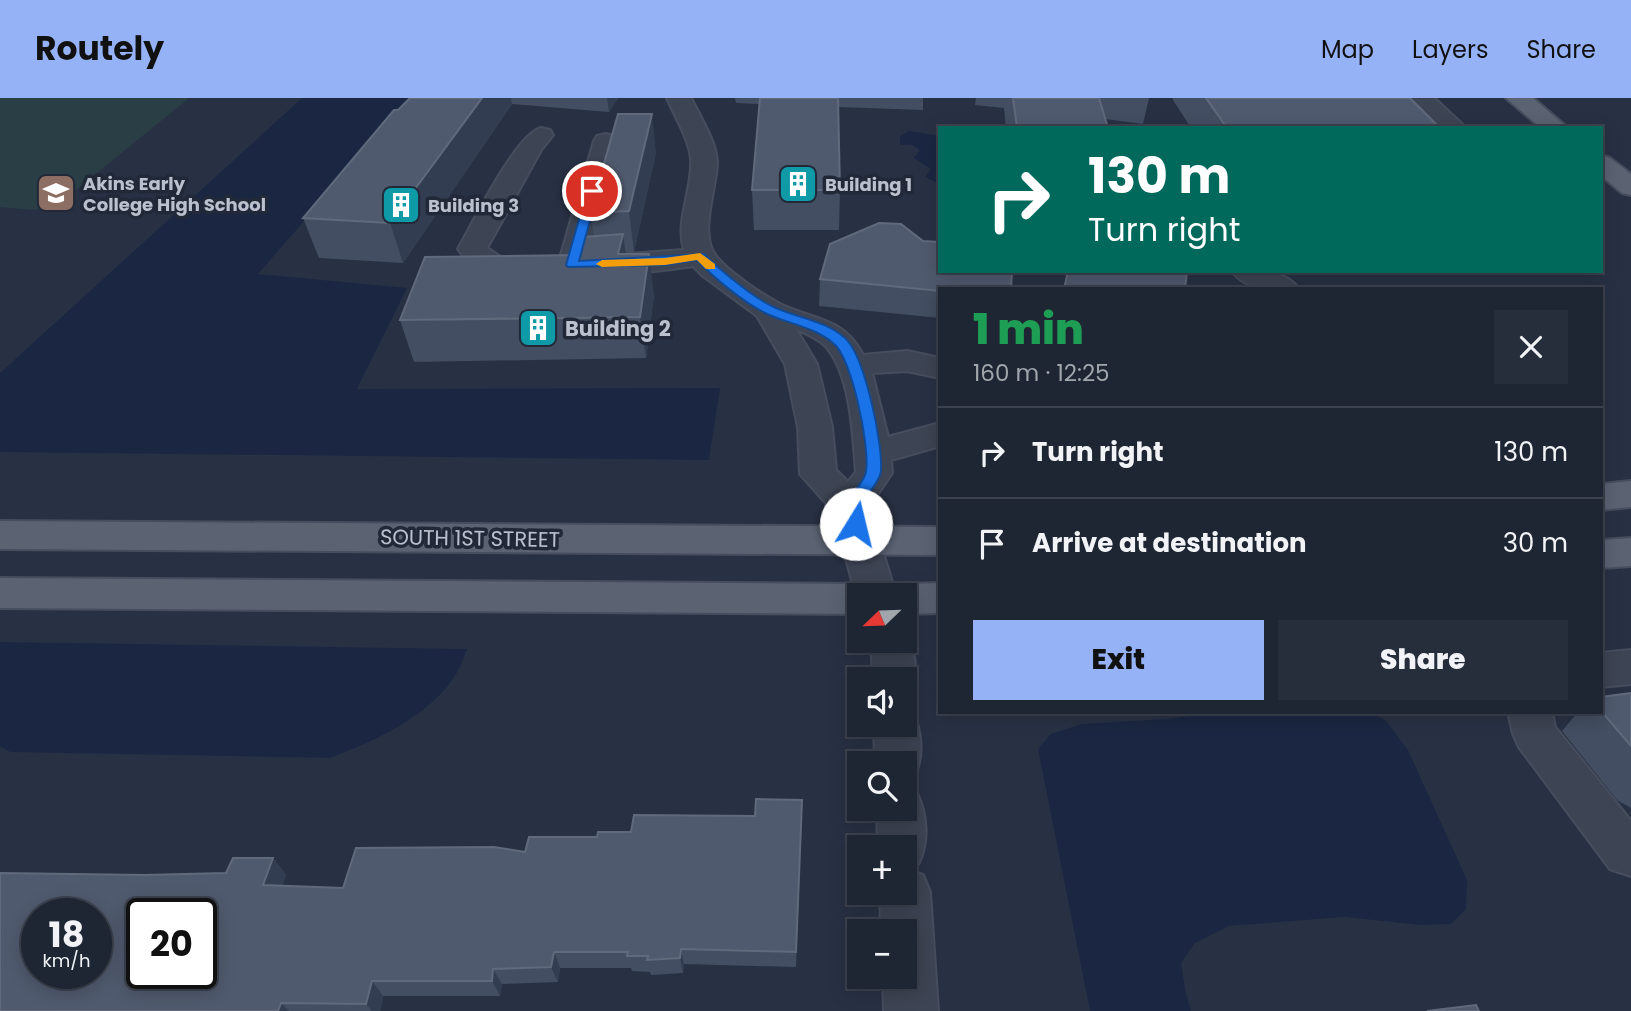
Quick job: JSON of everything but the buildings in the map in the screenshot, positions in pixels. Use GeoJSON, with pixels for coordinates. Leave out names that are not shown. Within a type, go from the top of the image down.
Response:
{"type":"FeatureCollection","features":[{"type":"Feature","properties":{"kind":"main road"},"geometry":{"type":"LineString","coordinates":[[1518,98],[1553,126]]}},
{"type":"Feature","properties":{"kind":"main road"},"geometry":{"type":"LineString","coordinates":[[1603,165],[1631,187]]}},
{"type":"Feature","properties":{"kind":"main road"},"geometry":{"type":"LineString","coordinates":[[1603,497],[1631,494]]}},
{"type":"Feature","properties":{"kind":"main road","name":"SOUTH 1ST STREET"},"geometry":{"type":"LineString","coordinates":[[0,535],[856,524],[938,541]]}},
{"type":"Feature","properties":{"kind":"main road"},"geometry":{"type":"LineString","coordinates":[[1603,554],[1631,552]]}},
{"type":"Feature","properties":{"kind":"main road"},"geometry":{"type":"LineString","coordinates":[[0,593],[847,599]]}},
{"type":"Feature","properties":{"kind":"main road"},"geometry":{"type":"LineString","coordinates":[[917,598],[938,598]]}},
{"type":"Feature","properties":{"kind":"street"},"geometry":{"type":"LineString","coordinates":[[680,98],[702,149],[704,162],[694,236],[700,256],[713,270],[769,310],[809,323],[841,342],[859,379],[870,428],[874,473],[856,524]]}},
{"type":"Feature","properties":{"kind":"street"},"geometry":{"type":"LineString","coordinates":[[1420,98],[1452,126]]}},
{"type":"Feature","properties":{"kind":"street"},"geometry":{"type":"LineString","coordinates":[[541,135],[530,146],[472,249],[485,263],[506,267],[572,265],[665,261],[700,256]]}},
{"type":"Feature","properties":{"kind":"street"},"geometry":{"type":"LineString","coordinates":[[572,265],[606,141]]}},
{"type":"Feature","properties":{"kind":"street"},"geometry":{"type":"LineString","coordinates":[[1250,273],[1280,287]]}},
{"type":"Feature","properties":{"kind":"street"},"geometry":{"type":"LineString","coordinates":[[769,310],[801,364],[815,427],[818,474],[856,524],[873,583]]}},
{"type":"Feature","properties":{"kind":"street"},"geometry":{"type":"LineString","coordinates":[[853,366],[917,360],[938,367]]}},
{"type":"Feature","properties":{"kind":"street"},"geometry":{"type":"LineString","coordinates":[[872,454],[938,436]]}},
{"type":"Feature","properties":{"kind":"street"},"geometry":{"type":"LineString","coordinates":[[1603,670],[1631,667]]}},
{"type":"Feature","properties":{"kind":"street"},"geometry":{"type":"LineString","coordinates":[[1530,714],[1535,734],[1627,853],[1631,854]]}},
{"type":"Feature","properties":{"kind":"street"},"geometry":{"type":"LineString","coordinates":[[906,905],[911,1011]]}},
{"type":"Feature","properties":{"kind":"green space","name":"Akins Early College High School"},"geometry":{"type":"Polygon","coordinates":[[[0,98],[189,98],[60,203],[34,210],[0,207],[0,98]]]}},
{"type":"Feature","properties":{"kind":"water"},"geometry":{"type":"Polygon","coordinates":[[[302,98],[411,98],[258,274],[407,288],[357,389],[720,388],[709,460],[0,452],[0,373],[302,98]]]}},
{"type":"Feature","properties":{"kind":"water"},"geometry":{"type":"Polygon","coordinates":[[[909,131],[938,136],[938,183],[925,177],[931,169],[914,158],[920,150],[912,145],[901,145],[900,136],[909,131]]]}},
{"type":"Feature","properties":{"kind":"water"},"geometry":{"type":"Polygon","coordinates":[[[0,642],[467,649],[458,671],[445,689],[417,714],[382,735],[330,758],[10,752],[0,746],[0,642]]]}},
{"type":"Feature","properties":{"kind":"water"},"geometry":{"type":"Polygon","coordinates":[[[1204,714],[1374,714],[1386,721],[1408,750],[1467,880],[1466,909],[1451,924],[1420,925],[1345,917],[1229,926],[1195,943],[1181,963],[1191,1011],[1090,1011],[1038,749],[1051,734],[1082,724],[1204,714]]]}},
{"type":"Feature","properties":{"kind":"slow traffic"},"geometry":{"type":"LineString","coordinates":[[602,264],[665,261],[700,256],[710,267]]}},
{"type":"Feature","properties":{"kind":"place","name":"Building 1"},"geometry":{"type":"Point","coordinates":[798,184]}},
{"type":"Feature","properties":{"kind":"place","name":"Akins Early College High School"},"geometry":{"type":"Point","coordinates":[56,193]}},
{"type":"Feature","properties":{"kind":"place","name":"Building 3"},"geometry":{"type":"Point","coordinates":[401,205]}},
{"type":"Feature","properties":{"kind":"place","name":"Building 2"},"geometry":{"type":"Point","coordinates":[538,328]}},
{"type":"Feature","properties":{"kind":"route"},"geometry":{"type":"LineString","coordinates":[[592,191],[572,265],[665,261],[700,256],[713,270],[769,310],[809,323],[841,342],[859,379],[870,428],[874,473],[850,506],[856,524]]}}]}
